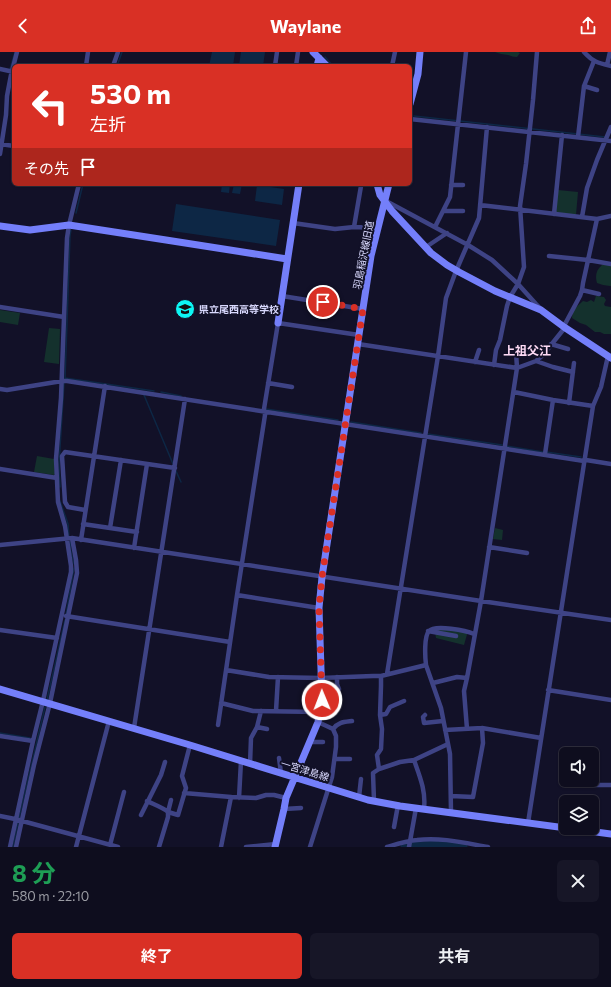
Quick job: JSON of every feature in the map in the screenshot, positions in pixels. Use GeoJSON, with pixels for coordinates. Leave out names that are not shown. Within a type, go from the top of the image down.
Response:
{"type":"FeatureCollection","features":[{"type":"Feature","properties":{"kind":"street"},"geometry":{"type":"LineString","coordinates":[[15,64],[17,52]]}},
{"type":"Feature","properties":{"kind":"street"},"geometry":{"type":"LineString","coordinates":[[86,64],[88,52]]}},
{"type":"Feature","properties":{"kind":"street"},"geometry":{"type":"LineString","coordinates":[[114,64],[118,52]]}},
{"type":"Feature","properties":{"kind":"street"},"geometry":{"type":"LineString","coordinates":[[275,64],[277,52]]}},
{"type":"Feature","properties":{"kind":"street"},"geometry":{"type":"LineString","coordinates":[[296,64],[298,52]]}},
{"type":"Feature","properties":{"kind":"street"},"geometry":{"type":"LineString","coordinates":[[313,52],[319,55],[326,64]]}},
{"type":"Feature","properties":{"kind":"street"},"geometry":{"type":"LineString","coordinates":[[392,64],[395,52]]}},
{"type":"Feature","properties":{"kind":"street"},"geometry":{"type":"LineString","coordinates":[[412,96],[418,74],[420,52]]}},
{"type":"Feature","properties":{"kind":"street"},"geometry":{"type":"LineString","coordinates":[[435,227],[450,197],[466,52]]}},
{"type":"Feature","properties":{"kind":"street"},"geometry":{"type":"LineString","coordinates":[[494,365],[496,350],[500,340],[507,306],[510,297],[518,284],[524,267],[520,206],[526,164],[537,52]]}},
{"type":"Feature","properties":{"kind":"street"},"geometry":{"type":"LineString","coordinates":[[584,52],[594,61],[609,66],[610,52]]}},
{"type":"Feature","properties":{"kind":"street"},"geometry":{"type":"LineString","coordinates":[[578,137],[584,86],[594,61]]}},
{"type":"Feature","properties":{"kind":"street"},"geometry":{"type":"LineString","coordinates":[[0,69],[12,72]]}},
{"type":"Feature","properties":{"kind":"street"},"geometry":{"type":"LineString","coordinates":[[0,154],[6,115],[6,96],[12,75]]}},
{"type":"Feature","properties":{"kind":"street"},"geometry":{"type":"LineString","coordinates":[[584,86],[596,90]]}},
{"type":"Feature","properties":{"kind":"street"},"geometry":{"type":"LineString","coordinates":[[412,119],[608,140]]}},
{"type":"Feature","properties":{"kind":"street"},"geometry":{"type":"LineString","coordinates":[[388,674],[446,298],[479,218],[487,127]]}},
{"type":"Feature","properties":{"kind":"street"},"geometry":{"type":"LineString","coordinates":[[582,217],[587,188],[608,140],[611,127]]}},
{"type":"Feature","properties":{"kind":"street"},"geometry":{"type":"LineString","coordinates":[[554,214],[562,135]]}},
{"type":"Feature","properties":{"kind":"street"},"geometry":{"type":"LineString","coordinates":[[1,144],[12,146]]}},
{"type":"Feature","properties":{"kind":"street"},"geometry":{"type":"LineString","coordinates":[[451,185],[462,185]]}},
{"type":"Feature","properties":{"kind":"street"},"geometry":{"type":"LineString","coordinates":[[10,847],[33,741],[46,702],[68,617],[77,573],[76,560],[58,502],[56,459],[62,381],[69,225],[79,186]]}},
{"type":"Feature","properties":{"kind":"street"},"geometry":{"type":"LineString","coordinates":[[218,725],[299,186]]}},
{"type":"Feature","properties":{"kind":"street"},"geometry":{"type":"LineString","coordinates":[[354,228],[361,186]]}},
{"type":"Feature","properties":{"kind":"street"},"geometry":{"type":"LineString","coordinates":[[378,186],[380,195],[392,211],[426,247],[456,271],[495,291],[541,310],[609,357],[601,387],[593,406],[528,823]]}},
{"type":"Feature","properties":{"kind":"street","name":"羽島稲沢線旧道"},"geometry":{"type":"LineString","coordinates":[[275,845],[286,798],[318,722],[320,712],[322,700],[319,608],[322,577],[371,256],[388,186]]}},
{"type":"Feature","properties":{"kind":"street"},"geometry":{"type":"LineString","coordinates":[[385,200],[447,233],[492,260],[518,284],[541,310]]}},
{"type":"Feature","properties":{"kind":"street"},"geometry":{"type":"LineString","coordinates":[[480,205],[596,220],[611,216]]}},
{"type":"Feature","properties":{"kind":"street"},"geometry":{"type":"LineString","coordinates":[[443,211],[463,211]]}},
{"type":"Feature","properties":{"kind":"street"},"geometry":{"type":"LineString","coordinates":[[358,344],[517,368],[536,361],[543,355],[563,330],[580,296],[596,220]]}},
{"type":"Feature","properties":{"kind":"street"},"geometry":{"type":"LineString","coordinates":[[293,223],[335,229],[378,228]]}},
{"type":"Feature","properties":{"kind":"street"},"geometry":{"type":"LineString","coordinates":[[0,226],[30,230],[69,225],[287,259]]}},
{"type":"Feature","properties":{"kind":"street"},"geometry":{"type":"LineString","coordinates":[[426,247],[447,233]]}},
{"type":"Feature","properties":{"kind":"street"},"geometry":{"type":"LineString","coordinates":[[549,256],[611,264]]}},
{"type":"Feature","properties":{"kind":"street"},"geometry":{"type":"LineString","coordinates":[[582,290],[599,294]]}},
{"type":"Feature","properties":{"kind":"street"},"geometry":{"type":"LineString","coordinates":[[282,296],[363,309]]}},
{"type":"Feature","properties":{"kind":"street"},"geometry":{"type":"LineString","coordinates":[[0,307],[64,317]]}},
{"type":"Feature","properties":{"kind":"street"},"geometry":{"type":"LineString","coordinates":[[278,323],[359,335]]}},
{"type":"Feature","properties":{"kind":"street"},"geometry":{"type":"LineString","coordinates":[[551,344],[568,349]]}},
{"type":"Feature","properties":{"kind":"street"},"geometry":{"type":"LineString","coordinates":[[475,362],[479,350]]}},
{"type":"Feature","properties":{"kind":"street"},"geometry":{"type":"LineString","coordinates":[[467,729],[464,691],[481,601],[488,547],[514,392],[517,368],[516,352]]}},
{"type":"Feature","properties":{"kind":"street"},"geometry":{"type":"LineString","coordinates":[[536,361],[573,372]]}},
{"type":"Feature","properties":{"kind":"street"},"geometry":{"type":"LineString","coordinates":[[569,402],[574,363]]}},
{"type":"Feature","properties":{"kind":"street"},"geometry":{"type":"LineString","coordinates":[[0,389],[7,390],[67,381],[611,464]]}},
{"type":"Feature","properties":{"kind":"street"},"geometry":{"type":"LineString","coordinates":[[268,383],[292,387]]}},
{"type":"Feature","properties":{"kind":"street"},"geometry":{"type":"LineString","coordinates":[[81,540],[105,386]]}},
{"type":"Feature","properties":{"kind":"street"},"geometry":{"type":"LineString","coordinates":[[514,392],[593,406]]}},
{"type":"Feature","properties":{"kind":"street"},"geometry":{"type":"LineString","coordinates":[[134,728],[185,399]]}},
{"type":"Feature","properties":{"kind":"street"},"geometry":{"type":"LineString","coordinates":[[545,454],[553,400]]}},
{"type":"Feature","properties":{"kind":"street"},"geometry":{"type":"LineString","coordinates":[[86,510],[68,507],[65,502],[62,456],[65,452],[174,468]]}},
{"type":"Feature","properties":{"kind":"street"},"geometry":{"type":"LineString","coordinates":[[110,528],[121,460]]}},
{"type":"Feature","properties":{"kind":"street"},"geometry":{"type":"LineString","coordinates":[[134,548],[148,464]]}},
{"type":"Feature","properties":{"kind":"street"},"geometry":{"type":"LineString","coordinates":[[0,469],[57,478]]}},
{"type":"Feature","properties":{"kind":"street"},"geometry":{"type":"LineString","coordinates":[[83,524],[137,532]]}},
{"type":"Feature","properties":{"kind":"street"},"geometry":{"type":"LineString","coordinates":[[16,847],[46,702],[56,638],[71,572],[69,538]]}},
{"type":"Feature","properties":{"kind":"street"},"geometry":{"type":"LineString","coordinates":[[0,545],[69,538],[611,620]]}},
{"type":"Feature","properties":{"kind":"street"},"geometry":{"type":"LineString","coordinates":[[488,547],[527,553]]}},
{"type":"Feature","properties":{"kind":"street"},"geometry":{"type":"LineString","coordinates":[[237,595],[319,608]]}},
{"type":"Feature","properties":{"kind":"street"},"geometry":{"type":"LineString","coordinates":[[62,616],[230,642]]}},
{"type":"Feature","properties":{"kind":"street"},"geometry":{"type":"LineString","coordinates":[[428,631],[432,629],[452,629],[468,631],[474,634]]}},
{"type":"Feature","properties":{"kind":"street"},"geometry":{"type":"LineString","coordinates":[[0,630],[56,638]]}},
{"type":"Feature","properties":{"kind":"street"},"geometry":{"type":"LineString","coordinates":[[428,631],[456,636]]}},
{"type":"Feature","properties":{"kind":"street"},"geometry":{"type":"LineString","coordinates":[[428,631],[425,657],[426,665],[441,708],[450,754],[451,812]]}},
{"type":"Feature","properties":{"kind":"street"},"geometry":{"type":"LineString","coordinates":[[226,670],[268,677],[321,678],[381,676],[426,665]]}},
{"type":"Feature","properties":{"kind":"street"},"geometry":{"type":"LineString","coordinates":[[379,769],[377,755],[381,748],[382,729],[380,715],[381,676]]}},
{"type":"Feature","properties":{"kind":"street"},"geometry":{"type":"LineString","coordinates":[[276,711],[278,677]]}},
{"type":"Feature","properties":{"kind":"street"},"geometry":{"type":"LineString","coordinates":[[337,677],[339,690]]}},
{"type":"Feature","properties":{"kind":"street"},"geometry":{"type":"LineString","coordinates":[[433,683],[457,677],[467,678]]}},
{"type":"Feature","properties":{"kind":"street","name":"一宮津島線"},"geometry":{"type":"LineString","coordinates":[[0,689],[374,801],[611,834]]}},
{"type":"Feature","properties":{"kind":"street"},"geometry":{"type":"LineString","coordinates":[[548,690],[611,700]]}},
{"type":"Feature","properties":{"kind":"street"},"geometry":{"type":"LineString","coordinates":[[380,715],[386,714],[390,707],[404,701]]}},
{"type":"Feature","properties":{"kind":"street"},"geometry":{"type":"LineString","coordinates":[[221,703],[253,711],[320,712]]}},
{"type":"Feature","properties":{"kind":"street"},"geometry":{"type":"LineString","coordinates":[[250,764],[251,738],[257,726],[261,711]]}},
{"type":"Feature","properties":{"kind":"street"},"geometry":{"type":"LineString","coordinates":[[425,715],[424,723],[444,721]]}},
{"type":"Feature","properties":{"kind":"street"},"geometry":{"type":"LineString","coordinates":[[76,847],[109,721]]}},
{"type":"Feature","properties":{"kind":"street"},"geometry":{"type":"LineString","coordinates":[[332,729],[341,722],[352,721]]}},
{"type":"Feature","properties":{"kind":"street"},"geometry":{"type":"LineString","coordinates":[[310,847],[329,788],[335,759],[336,736],[332,729],[318,722]]}},
{"type":"Feature","properties":{"kind":"street"},"geometry":{"type":"LineString","coordinates":[[257,726],[267,729]]}},
{"type":"Feature","properties":{"kind":"street"},"geometry":{"type":"LineString","coordinates":[[445,730],[482,728],[541,738]]}},
{"type":"Feature","properties":{"kind":"street"},"geometry":{"type":"LineString","coordinates":[[451,796],[473,797],[483,744],[482,728]]}},
{"type":"Feature","properties":{"kind":"street"},"geometry":{"type":"LineString","coordinates":[[0,736],[33,741]]}},
{"type":"Feature","properties":{"kind":"street"},"geometry":{"type":"LineString","coordinates":[[310,742],[320,740]]}},
{"type":"Feature","properties":{"kind":"street"},"geometry":{"type":"LineString","coordinates":[[374,801],[373,773],[379,769],[400,762],[414,760],[448,744]]}},
{"type":"Feature","properties":{"kind":"street"},"geometry":{"type":"LineString","coordinates":[[147,801],[168,812],[178,815],[186,788],[182,776],[190,745]]}},
{"type":"Feature","properties":{"kind":"street"},"geometry":{"type":"LineString","coordinates":[[279,758],[281,773]]}},
{"type":"Feature","properties":{"kind":"street"},"geometry":{"type":"LineString","coordinates":[[335,759],[350,759]]}},
{"type":"Feature","properties":{"kind":"street"},"geometry":{"type":"LineString","coordinates":[[414,760],[421,778],[425,798],[424,809]]}},
{"type":"Feature","properties":{"kind":"street"},"geometry":{"type":"LineString","coordinates":[[239,798],[241,761]]}},
{"type":"Feature","properties":{"kind":"street"},"geometry":{"type":"LineString","coordinates":[[141,815],[161,774],[164,762]]}},
{"type":"Feature","properties":{"kind":"street"},"geometry":{"type":"LineString","coordinates":[[359,797],[361,780]]}},
{"type":"Feature","properties":{"kind":"street"},"geometry":{"type":"LineString","coordinates":[[599,785],[611,785]]}},
{"type":"Feature","properties":{"kind":"street"},"geometry":{"type":"LineString","coordinates":[[110,845],[124,792]]}},
{"type":"Feature","properties":{"kind":"street"},"geometry":{"type":"LineString","coordinates":[[184,794],[239,798],[256,798],[266,795],[274,795],[286,798]]}},
{"type":"Feature","properties":{"kind":"street"},"geometry":{"type":"LineString","coordinates":[[221,847],[231,797]]}},
{"type":"Feature","properties":{"kind":"street"},"geometry":{"type":"LineString","coordinates":[[159,847],[168,817],[171,800]]}},
{"type":"Feature","properties":{"kind":"street"},"geometry":{"type":"LineString","coordinates":[[394,827],[398,805]]}},
{"type":"Feature","properties":{"kind":"street"},"geometry":{"type":"LineString","coordinates":[[284,809],[302,808]]}},
{"type":"Feature","properties":{"kind":"street"},"geometry":{"type":"LineString","coordinates":[[409,847],[416,808]]}},
{"type":"Feature","properties":{"kind":"street"},"geometry":{"type":"LineString","coordinates":[[0,816],[118,847]]}},
{"type":"Feature","properties":{"kind":"street"},"geometry":{"type":"LineString","coordinates":[[386,847],[418,840],[443,840],[488,847]]}},
{"type":"Feature","properties":{"kind":"street"},"geometry":{"type":"LineString","coordinates":[[246,847],[275,845]]}},
{"type":"Feature","properties":{"kind":"green space"},"geometry":{"type":"Polygon","coordinates":[[[495,52],[518,52],[520,53],[516,57],[495,52]]]}},
{"type":"Feature","properties":{"kind":"green space"},"geometry":{"type":"Polygon","coordinates":[[[558,190],[578,192],[576,215],[554,212],[558,190]]]}},
{"type":"Feature","properties":{"kind":"green space"},"geometry":{"type":"Polygon","coordinates":[[[602,265],[611,265],[611,286],[597,283],[596,273],[602,265]]]}},
{"type":"Feature","properties":{"kind":"green space"},"geometry":{"type":"Polygon","coordinates":[[[596,296],[604,297],[606,300],[604,304],[605,306],[611,307],[611,334],[595,332],[586,325],[572,318],[574,310],[579,304],[583,301],[587,302],[591,300],[594,302],[596,296]]]}},
{"type":"Feature","properties":{"kind":"green space"},"geometry":{"type":"Polygon","coordinates":[[[0,310],[20,313],[18,325],[0,322],[0,310]]]}},
{"type":"Feature","properties":{"kind":"green space"},"geometry":{"type":"Polygon","coordinates":[[[49,328],[60,329],[59,364],[44,362],[49,328]]]}},
{"type":"Feature","properties":{"kind":"green space"},"geometry":{"type":"Polygon","coordinates":[[[37,456],[54,459],[54,475],[34,472],[37,456]]]}},
{"type":"Feature","properties":{"kind":"green space"},"geometry":{"type":"Polygon","coordinates":[[[495,528],[503,530],[502,540],[493,539],[495,528]]]}},
{"type":"Feature","properties":{"kind":"green space"},"geometry":{"type":"Polygon","coordinates":[[[441,628],[468,631],[464,645],[436,638],[435,632],[441,628]]]}},
{"type":"Feature","properties":{"kind":"water"},"geometry":{"type":"Polygon","coordinates":[[[212,52],[235,52],[233,64],[209,64],[212,52]]]}},
{"type":"Feature","properties":{"kind":"water"},"geometry":{"type":"Polygon","coordinates":[[[241,52],[265,52],[263,64],[239,64],[241,52]]]}},
{"type":"Feature","properties":{"kind":"water"},"geometry":{"type":"Polygon","coordinates":[[[222,186],[230,186],[229,193],[221,192],[222,186]]]}},
{"type":"Feature","properties":{"kind":"water"},"geometry":{"type":"Polygon","coordinates":[[[234,186],[242,186],[240,194],[232,193],[234,186]]]}},
{"type":"Feature","properties":{"kind":"water"},"geometry":{"type":"Polygon","coordinates":[[[257,186],[284,189],[282,205],[255,201],[257,186]]]}},
{"type":"Feature","properties":{"kind":"water"},"geometry":{"type":"Polygon","coordinates":[[[176,204],[280,220],[276,246],[172,231],[176,204]]]}},
{"type":"Feature","properties":{"kind":"waterway"},"geometry":{"type":"LineString","coordinates":[[10,69],[15,52]]}},
{"type":"Feature","properties":{"kind":"waterway"},"geometry":{"type":"LineString","coordinates":[[118,64],[122,52]]}},
{"type":"Feature","properties":{"kind":"waterway"},"geometry":{"type":"LineString","coordinates":[[325,57],[331,64]]}},
{"type":"Feature","properties":{"kind":"waterway"},"geometry":{"type":"LineString","coordinates":[[414,116],[605,137]]}},
{"type":"Feature","properties":{"kind":"waterway"},"geometry":{"type":"LineString","coordinates":[[76,213],[83,186]]}},
{"type":"Feature","properties":{"kind":"waterway"},"geometry":{"type":"LineString","coordinates":[[65,379],[71,230]]}},
{"type":"Feature","properties":{"kind":"waterway"},"geometry":{"type":"LineString","coordinates":[[65,378],[154,391]]}},
{"type":"Feature","properties":{"kind":"waterway"},"geometry":{"type":"LineString","coordinates":[[60,487],[59,464],[64,383]]}},
{"type":"Feature","properties":{"kind":"waterway"},"geometry":{"type":"LineString","coordinates":[[161,392],[181,396]]}},
{"type":"Feature","properties":{"kind":"waterway"},"geometry":{"type":"LineString","coordinates":[[144,395],[173,464]]}},
{"type":"Feature","properties":{"kind":"waterway"},"geometry":{"type":"LineString","coordinates":[[266,409],[338,420]]}},
{"type":"Feature","properties":{"kind":"waterway"},"geometry":{"type":"LineString","coordinates":[[351,422],[421,433]]}},
{"type":"Feature","properties":{"kind":"waterway"},"geometry":{"type":"LineString","coordinates":[[428,434],[502,445]]}},
{"type":"Feature","properties":{"kind":"waterway"},"geometry":{"type":"LineString","coordinates":[[506,446],[543,452]]}},
{"type":"Feature","properties":{"kind":"waterway"},"geometry":{"type":"LineString","coordinates":[[546,452],[581,457]]}},
{"type":"Feature","properties":{"kind":"waterway"},"geometry":{"type":"LineString","coordinates":[[175,469],[181,482]]}},
{"type":"Feature","properties":{"kind":"waterway"},"geometry":{"type":"LineString","coordinates":[[60,501],[68,524],[69,538]]}},
{"type":"Feature","properties":{"kind":"waterway"},"geometry":{"type":"LineString","coordinates":[[70,541],[74,564]]}},
{"type":"Feature","properties":{"kind":"waterway"},"geometry":{"type":"LineString","coordinates":[[66,615],[74,568]]}},
{"type":"Feature","properties":{"kind":"waterway"},"geometry":{"type":"LineString","coordinates":[[47,700],[65,620]]}},
{"type":"Feature","properties":{"kind":"waterway"},"geometry":{"type":"LineString","coordinates":[[19,818],[45,707]]}},
{"type":"Feature","properties":{"kind":"waterway"},"geometry":{"type":"LineString","coordinates":[[0,733],[30,738]]}},
{"type":"Feature","properties":{"kind":"waterway"},"geometry":{"type":"LineString","coordinates":[[13,847],[18,823]]}},
{"type":"Feature","properties":{"kind":"waterway"},"geometry":{"type":"LineString","coordinates":[[405,847],[434,845],[463,847]]}},
{"type":"Feature","properties":{"kind":"place","name":"県立尾西高等学校"},"geometry":{"type":"Point","coordinates":[185,309]}},
{"type":"Feature","properties":{"kind":"district","name":"上祖父江"},"geometry":{"type":"Point","coordinates":[527,351]}},
{"type":"Feature","properties":{"kind":"route"},"geometry":{"type":"LineString","coordinates":[[322,700],[319,635],[319,608],[322,577],[363,309],[323,302]]}}]}
